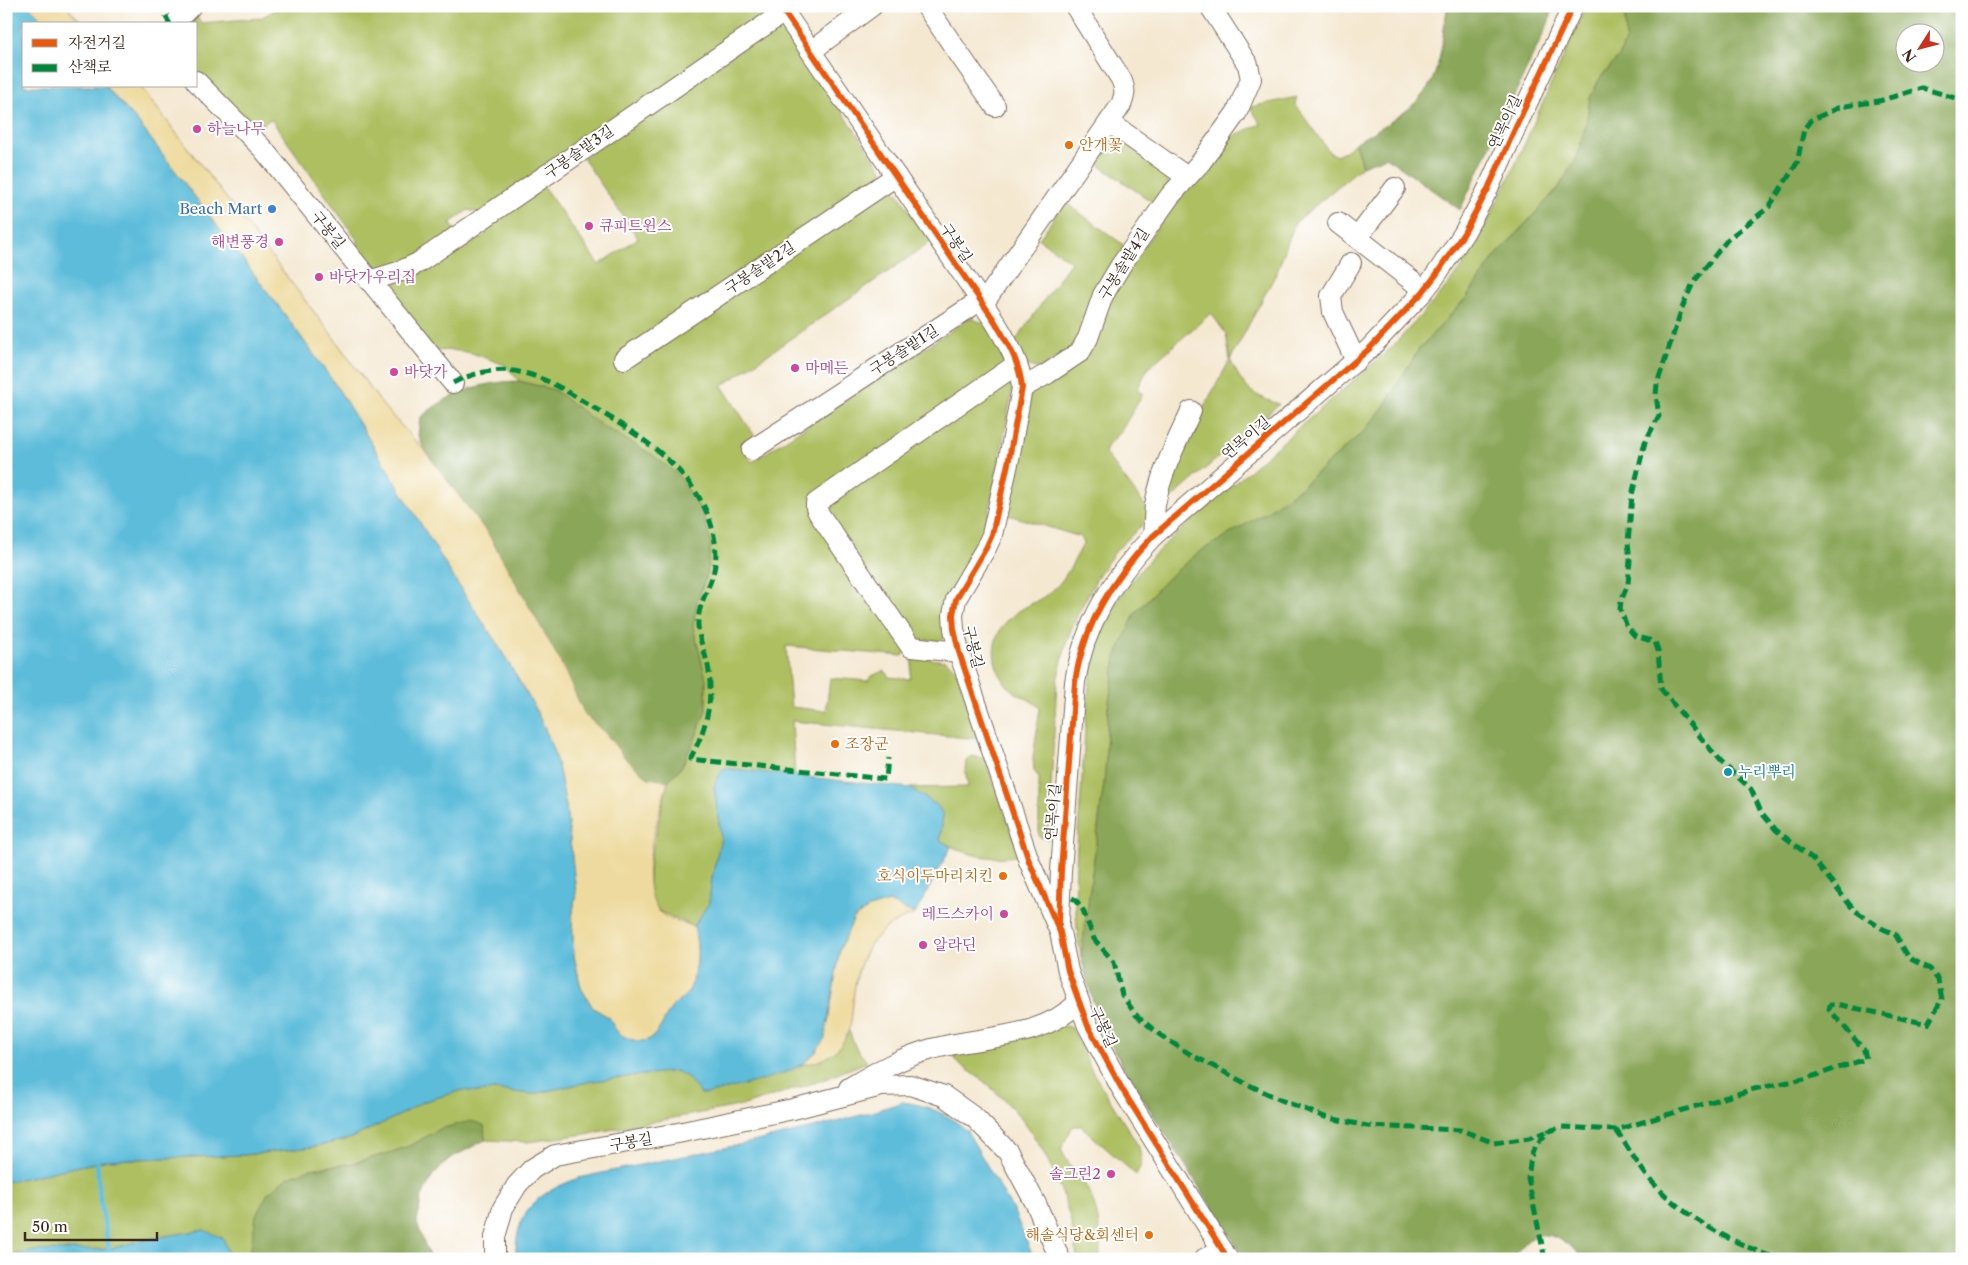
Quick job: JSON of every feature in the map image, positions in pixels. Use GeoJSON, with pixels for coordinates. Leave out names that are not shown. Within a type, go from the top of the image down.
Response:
{"type":"FeatureCollection","features":[{"type":"Feature","properties":{"kind":"street"},"geometry":{"type":"LineString","coordinates":[[178,22],[179,18],[191,6]]}},
{"type":"Feature","properties":{"kind":"street"},"geometry":{"type":"LineString","coordinates":[[811,51],[872,6]]}},
{"type":"Feature","properties":{"kind":"street"},"geometry":{"type":"LineString","coordinates":[[926,6],[995,106]]}},
{"type":"Feature","properties":{"kind":"street"},"geometry":{"type":"LineString","coordinates":[[982,302],[1121,105],[1125,95],[1125,87],[1074,6]]}},
{"type":"Feature","properties":{"kind":"street","name":"구봉솔밭4길"},"geometry":{"type":"LineString","coordinates":[[1022,388],[1080,352],[1088,338],[1102,295],[1120,264],[1170,196],[1230,125],[1237,112],[1251,79],[1248,65],[1210,6]]}},
{"type":"Feature","properties":{"kind":"street","name":"연목이길"},"geometry":{"type":"LineString","coordinates":[[1060,932],[1061,871],[1078,664],[1090,628],[1110,588],[1153,536],[1242,457],[1356,361],[1402,316],[1424,290],[1451,254],[1475,214],[1573,6]]}},
{"type":"Feature","properties":{"kind":"street","name":"구봉길"},"geometry":{"type":"LineString","coordinates":[[782,9],[982,302],[1006,340],[1017,364],[1022,388],[992,535],[956,599],[953,615],[954,629],[959,652],[1029,861],[1060,932],[1068,971],[1078,1003],[1097,1046],[1112,1073],[1225,1254],[1204,1259]]}},
{"type":"Feature","properties":{"kind":"street","name":"구봉솔밭3길"},"geometry":{"type":"LineString","coordinates":[[369,281],[398,272],[418,263],[782,9]]}},
{"type":"Feature","properties":{"kind":"street","name":"구봉길"},"geometry":{"type":"LineString","coordinates":[[198,83],[263,149],[453,383]]}},
{"type":"Feature","properties":{"kind":"street"},"geometry":{"type":"LineString","coordinates":[[1109,122],[1187,177]]}},
{"type":"Feature","properties":{"kind":"street","name":"구봉솔밭2길"},"geometry":{"type":"LineString","coordinates":[[624,359],[896,176]]}},
{"type":"Feature","properties":{"kind":"street"},"geometry":{"type":"LineString","coordinates":[[1357,238],[1395,188]]}},
{"type":"Feature","properties":{"kind":"street"},"geometry":{"type":"LineString","coordinates":[[1338,223],[1424,290]]}},
{"type":"Feature","properties":{"kind":"street"},"geometry":{"type":"LineString","coordinates":[[1351,263],[1331,296],[1333,312],[1356,361]]}},
{"type":"Feature","properties":{"kind":"street","name":"구봉솔밭1길"},"geometry":{"type":"LineString","coordinates":[[752,450],[982,302]]}},
{"type":"Feature","properties":{"kind":"street","name":"구봉길"},"geometry":{"type":"LineString","coordinates":[[959,652],[911,647],[819,514],[816,504],[1017,364]]}},
{"type":"Feature","properties":{"kind":"street"},"geometry":{"type":"LineString","coordinates":[[1153,536],[1155,506],[1168,458],[1191,411]]}},
{"type":"Feature","properties":{"kind":"street","name":"구봉길"},"geometry":{"type":"LineString","coordinates":[[832,1099],[877,1072],[911,1055],[934,1048],[1006,1036],[1036,1028],[1052,1022],[1067,1013],[1078,1003]]}},
{"type":"Feature","properties":{"kind":"street","name":"구봉길"},"geometry":{"type":"LineString","coordinates":[[495,1259],[495,1238],[503,1208],[517,1185],[532,1169],[555,1155],[678,1133],[793,1109],[881,1086],[910,1085],[944,1096],[975,1118],[1008,1152],[1036,1204],[1060,1259]]}},
{"type":"Feature","properties":{"kind":"green space"},"geometry":{"type":"Polygon","coordinates":[[[283,6],[770,6],[767,16],[479,213],[468,210],[450,223],[455,230],[412,259],[375,273],[359,257],[358,241],[271,119],[253,130],[198,72],[198,22],[186,22],[194,13],[201,23],[260,18],[283,6]]]}},
{"type":"Feature","properties":{"kind":"green space"},"geometry":{"type":"Polygon","coordinates":[[[1448,6],[1551,7],[1551,16],[1547,26],[1460,210],[1386,157],[1362,166],[1355,143],[1404,112],[1424,93],[1432,81],[1437,67],[1448,6]]]}},
{"type":"Feature","properties":{"kind":"green space"},"geometry":{"type":"Polygon","coordinates":[[[1586,6],[1614,6],[1625,18],[1626,39],[1619,57],[1600,78],[1590,98],[1586,124],[1577,157],[1559,187],[1495,257],[1467,297],[1419,349],[1383,408],[1363,432],[1301,487],[1265,513],[1199,552],[1167,579],[1108,707],[1105,775],[1081,957],[1075,890],[1086,722],[1093,666],[1097,647],[1108,617],[1122,593],[1147,562],[1166,543],[1391,348],[1459,271],[1474,249],[1511,174],[1586,6]]]}},
{"type":"Feature","properties":{"kind":"green space"},"geometry":{"type":"Polygon","coordinates":[[[1614,6],[1962,6],[1962,1259],[1585,1259],[1560,1240],[1545,1235],[1538,1235],[1523,1245],[1512,1259],[1245,1259],[1124,1069],[1104,1031],[1092,998],[1081,957],[1105,775],[1108,707],[1116,657],[1135,613],[1167,579],[1199,552],[1265,513],[1301,487],[1363,432],[1383,408],[1419,349],[1467,297],[1495,257],[1559,187],[1577,157],[1586,124],[1590,98],[1600,78],[1619,57],[1626,39],[1625,18],[1614,6]]]}},
{"type":"Feature","properties":{"kind":"green space"},"geometry":{"type":"Polygon","coordinates":[[[775,26],[786,29],[882,170],[880,178],[890,189],[896,191],[931,242],[722,386],[756,438],[742,448],[752,462],[970,318],[988,325],[1004,352],[1014,382],[985,533],[948,634],[940,641],[914,639],[903,656],[786,646],[791,707],[826,711],[830,678],[868,681],[872,676],[883,671],[887,673],[888,677],[910,679],[913,657],[946,661],[956,669],[979,739],[792,721],[795,777],[725,768],[714,787],[721,838],[712,877],[709,903],[694,926],[660,912],[651,898],[649,882],[650,860],[668,781],[682,766],[706,710],[706,679],[693,627],[697,601],[707,575],[653,455],[602,426],[554,390],[519,381],[505,365],[472,353],[451,350],[435,351],[384,282],[464,240],[468,246],[485,235],[487,224],[543,186],[599,265],[638,238],[583,158],[775,26]]]}},
{"type":"Feature","properties":{"kind":"green space"},"geometry":{"type":"Polygon","coordinates":[[[1297,97],[1295,104],[1330,153],[1336,155],[1355,143],[1362,166],[1295,223],[1277,272],[1230,360],[1226,334],[1211,313],[1148,368],[1137,390],[1143,394],[1121,431],[1108,445],[1105,453],[1152,515],[1115,552],[1099,574],[1067,640],[1057,681],[1048,839],[1039,837],[1039,777],[1034,771],[1033,758],[1040,708],[1032,701],[1013,691],[1006,684],[996,664],[995,644],[1003,626],[1010,618],[1047,595],[1059,584],[1084,543],[1081,537],[1005,514],[1030,396],[1108,304],[1131,264],[1180,196],[1233,136],[1261,124],[1250,107],[1297,97]]]}},
{"type":"Feature","properties":{"kind":"green space"},"geometry":{"type":"Polygon","coordinates":[[[1120,139],[1166,173],[1169,185],[1155,204],[1093,161],[1107,140],[1120,139]]]}},
{"type":"Feature","properties":{"kind":"green space"},"geometry":{"type":"Polygon","coordinates":[[[1065,202],[1125,246],[1075,347],[1039,369],[1026,365],[1014,343],[1071,262],[1039,239],[1065,202]]]}},
{"type":"Feature","properties":{"kind":"green space"},"geometry":{"type":"Polygon","coordinates":[[[1230,360],[1248,389],[1260,397],[1279,404],[1164,505],[1174,464],[1230,360]]]}},
{"type":"Feature","properties":{"kind":"green space"},"geometry":{"type":"Polygon","coordinates":[[[519,381],[554,390],[602,426],[653,455],[678,475],[702,511],[711,543],[707,575],[697,601],[693,627],[706,679],[706,710],[682,766],[668,781],[648,778],[625,758],[606,734],[585,715],[560,661],[488,534],[424,449],[418,435],[420,418],[454,395],[479,386],[519,381]]]}},
{"type":"Feature","properties":{"kind":"green space"},"geometry":{"type":"Polygon","coordinates":[[[972,756],[985,759],[1020,855],[1009,857],[979,856],[959,850],[940,840],[943,815],[938,806],[910,788],[968,787],[965,770],[966,761],[972,756]]]}},
{"type":"Feature","properties":{"kind":"green space"},"geometry":{"type":"Polygon","coordinates":[[[1058,1026],[1072,1028],[1092,1071],[1139,1147],[1142,1163],[1136,1175],[1081,1126],[1073,1126],[1061,1149],[1067,1161],[1087,1188],[1096,1210],[1099,1226],[1100,1259],[1077,1259],[1070,1219],[1057,1179],[1048,1160],[1026,1125],[998,1094],[955,1059],[955,1054],[960,1051],[1058,1026]]]}},
{"type":"Feature","properties":{"kind":"green space"},"geometry":{"type":"Polygon","coordinates":[[[849,1031],[856,1048],[867,1062],[820,1081],[744,1105],[592,1133],[528,1142],[485,1140],[484,1126],[439,1129],[412,1145],[386,1154],[349,1164],[310,1169],[251,1248],[252,1259],[230,1259],[230,1253],[204,1230],[147,1239],[109,1249],[31,1251],[6,1257],[6,1182],[108,1160],[244,1155],[312,1147],[349,1139],[400,1115],[422,1102],[463,1090],[478,1092],[495,1090],[532,1094],[593,1081],[676,1071],[687,1077],[701,1094],[784,1073],[802,1065],[822,1060],[839,1048],[849,1031]]]}},
{"type":"Feature","properties":{"kind":"green space"},"geometry":{"type":"Polygon","coordinates":[[[471,1121],[484,1125],[485,1140],[449,1159],[433,1175],[421,1198],[417,1223],[430,1259],[252,1259],[251,1248],[256,1215],[268,1193],[288,1177],[310,1169],[349,1164],[386,1154],[412,1145],[439,1129],[471,1121]]]}},
{"type":"Feature","properties":{"kind":"sand"},"geometry":{"type":"Polygon","coordinates":[[[29,6],[65,6],[82,22],[45,22],[29,6]]]}},
{"type":"Feature","properties":{"kind":"sand"},"geometry":{"type":"Polygon","coordinates":[[[107,88],[142,88],[331,334],[384,407],[424,450],[488,534],[560,661],[585,715],[606,734],[625,758],[648,778],[668,781],[651,847],[649,882],[652,898],[662,914],[675,921],[694,926],[697,943],[697,961],[689,992],[673,1006],[657,1033],[652,1037],[639,1041],[622,1036],[610,1018],[593,1008],[581,988],[574,956],[572,918],[576,892],[566,806],[558,766],[549,738],[534,706],[337,387],[286,316],[137,121],[107,88]]]}},
{"type":"Feature","properties":{"kind":"sand"},"geometry":{"type":"Polygon","coordinates":[[[889,902],[915,914],[891,925],[874,940],[868,949],[858,972],[848,1033],[839,1047],[827,1057],[802,1065],[817,1051],[828,1023],[840,949],[854,918],[869,908],[889,902]]]}},
{"type":"Feature","properties":{"kind":"water"},"geometry":{"type":"Polygon","coordinates":[[[6,6],[29,6],[45,22],[22,22],[22,88],[107,88],[137,121],[286,316],[337,387],[534,706],[549,738],[558,766],[566,806],[576,892],[572,918],[574,956],[581,988],[593,1008],[610,1018],[619,1033],[639,1041],[652,1037],[657,1033],[673,1006],[687,994],[692,985],[697,955],[694,926],[709,903],[712,877],[721,838],[714,787],[724,768],[910,788],[938,806],[943,815],[940,840],[951,847],[915,914],[889,902],[869,908],[854,918],[840,949],[825,1038],[815,1052],[802,1064],[770,1078],[707,1094],[701,1094],[687,1077],[676,1071],[593,1081],[532,1094],[495,1090],[478,1092],[463,1090],[422,1102],[400,1115],[349,1139],[312,1147],[244,1155],[108,1160],[6,1182],[6,6]]]}},
{"type":"Feature","properties":{"kind":"water"},"geometry":{"type":"Polygon","coordinates":[[[903,1102],[921,1105],[937,1111],[967,1131],[1014,1212],[1034,1259],[516,1259],[516,1242],[524,1216],[540,1198],[564,1184],[579,1178],[783,1135],[903,1102]]]}},
{"type":"Feature","properties":{"kind":"water"},"geometry":{"type":"Polygon","coordinates":[[[204,1230],[223,1238],[230,1259],[6,1259],[6,1257],[31,1251],[109,1249],[147,1239],[204,1230]]]}},
{"type":"Feature","properties":{"kind":"waterway"},"geometry":{"type":"LineString","coordinates":[[97,1163],[100,1199],[109,1249]]}},
{"type":"Feature","properties":{"kind":"marked path"},"geometry":{"type":"LineString","coordinates":[[155,6],[162,10],[169,22]]}},
{"type":"Feature","properties":{"kind":"marked path"},"geometry":{"type":"LineString","coordinates":[[1545,1259],[1528,1179],[1531,1156],[1535,1146],[1549,1131],[1562,1127],[1616,1130],[1754,1089],[1804,1079],[1866,1059],[1864,1050],[1829,1009],[1830,1005],[1841,1005],[1928,1024],[1942,999],[1938,980],[1930,969],[1909,958],[1895,934],[1881,928],[1854,910],[1813,859],[1776,830],[1761,812],[1751,789],[1721,762],[1661,689],[1658,650],[1655,642],[1635,636],[1627,627],[1620,609],[1628,584],[1630,560],[1628,543],[1632,495],[1645,442],[1659,416],[1656,395],[1657,384],[1682,308],[1693,283],[1728,239],[1769,207],[1797,163],[1804,129],[1811,120],[1840,107],[1879,101],[1922,88],[1962,100]]}},
{"type":"Feature","properties":{"kind":"marked path"},"geometry":{"type":"LineString","coordinates":[[453,383],[468,376],[502,370],[529,374],[548,381],[626,428],[660,453],[689,482],[700,499],[713,531],[716,557],[712,577],[700,608],[698,621],[699,634],[709,672],[709,706],[704,728],[690,759],[886,779],[888,758]]}},
{"type":"Feature","properties":{"kind":"marked path"},"geometry":{"type":"LineString","coordinates":[[1072,898],[1076,900],[1083,910],[1094,939],[1114,962],[1122,995],[1136,1015],[1160,1035],[1190,1054],[1243,1082],[1281,1100],[1325,1117],[1367,1126],[1461,1130],[1494,1143],[1529,1138],[1546,1132]]}},
{"type":"Feature","properties":{"kind":"marked path"},"geometry":{"type":"LineString","coordinates":[[1616,1130],[1649,1178],[1681,1209],[1711,1229],[1778,1259]]}},
{"type":"Feature","properties":{"kind":"cycle path"},"geometry":{"type":"LineString","coordinates":[[780,6],[994,320],[1016,361],[1022,388],[992,535],[956,599],[953,615],[959,652],[1029,861],[1060,932],[1068,971],[1088,1026],[1122,1089],[1228,1259]]}},
{"type":"Feature","properties":{"kind":"cycle path"},"geometry":{"type":"LineString","coordinates":[[1059,924],[1061,871],[1075,682],[1085,641],[1102,603],[1125,568],[1153,536],[1369,349],[1422,293],[1464,233],[1487,191],[1573,6]]}},
{"type":"Feature","properties":{"kind":"place","name":"하늘나무"},"geometry":{"type":"Point","coordinates":[197,129]}},
{"type":"Feature","properties":{"kind":"place","name":"안개꽃"},"geometry":{"type":"Point","coordinates":[1069,145]}},
{"type":"Feature","properties":{"kind":"place","name":"Beach Mart"},"geometry":{"type":"Point","coordinates":[272,209]}},
{"type":"Feature","properties":{"kind":"place","name":"큐피트윈스"},"geometry":{"type":"Point","coordinates":[589,226]}},
{"type":"Feature","properties":{"kind":"place","name":"해변풍경"},"geometry":{"type":"Point","coordinates":[279,242]}},
{"type":"Feature","properties":{"kind":"place","name":"바닷가우리집"},"geometry":{"type":"Point","coordinates":[319,277]}},
{"type":"Feature","properties":{"kind":"place","name":"마메든"},"geometry":{"type":"Point","coordinates":[795,368]}},
{"type":"Feature","properties":{"kind":"place","name":"바닷가"},"geometry":{"type":"Point","coordinates":[394,372]}},
{"type":"Feature","properties":{"kind":"place","name":"조장군"},"geometry":{"type":"Point","coordinates":[835,744]}},
{"type":"Feature","properties":{"kind":"place","name":"누리뿌리"},"geometry":{"type":"Point","coordinates":[1728,772]}},
{"type":"Feature","properties":{"kind":"place","name":"호식이두마리치킨"},"geometry":{"type":"Point","coordinates":[1003,876]}},
{"type":"Feature","properties":{"kind":"place","name":"레드스카이"},"geometry":{"type":"Point","coordinates":[1004,914]}},
{"type":"Feature","properties":{"kind":"place","name":"알라딘"},"geometry":{"type":"Point","coordinates":[923,945]}},
{"type":"Feature","properties":{"kind":"place","name":"솔그린2"},"geometry":{"type":"Point","coordinates":[1111,1174]}},
{"type":"Feature","properties":{"kind":"place","name":"해솔식당&회센터"},"geometry":{"type":"Point","coordinates":[1149,1235]}}]}
